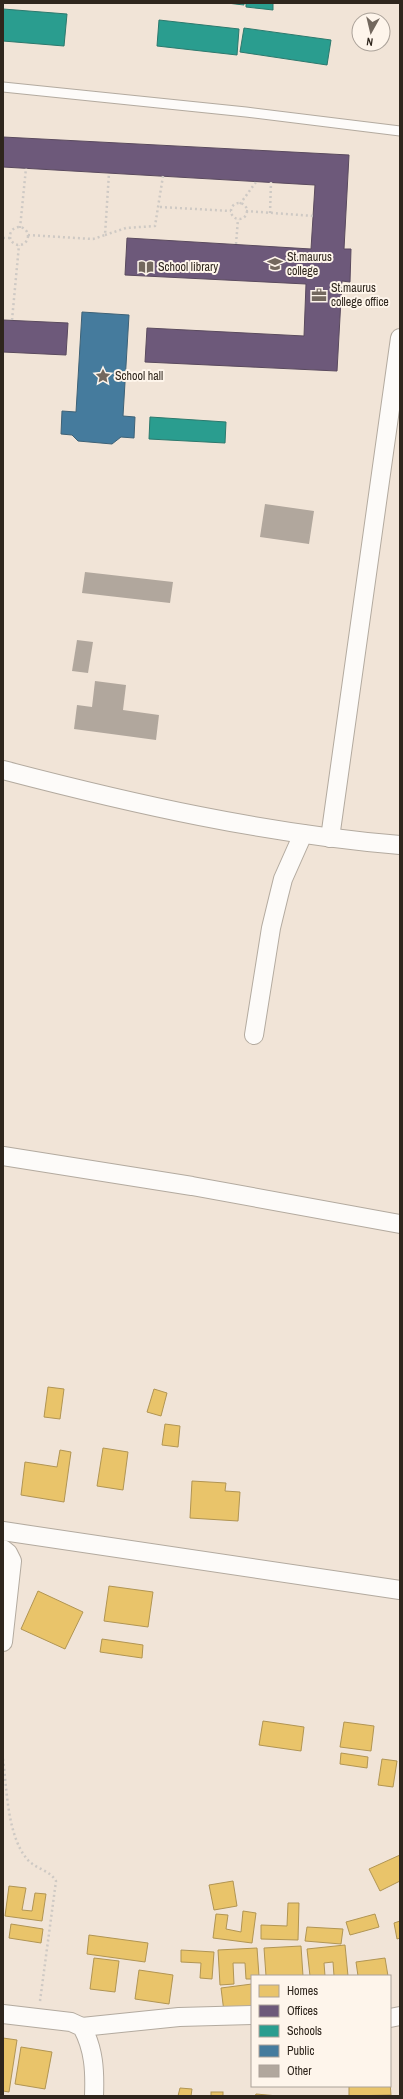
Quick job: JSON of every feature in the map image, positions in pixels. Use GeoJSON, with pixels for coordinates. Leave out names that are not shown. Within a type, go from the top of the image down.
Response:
{"type":"FeatureCollection","features":[{"type":"Feature","properties":{"kind":"street"},"geometry":{"type":"LineString","coordinates":[[330,838],[400,338]]}},
{"type":"Feature","properties":{"kind":"street"},"geometry":{"type":"LineString","coordinates":[[3,770],[235,823],[330,838],[400,845]]}},
{"type":"Feature","properties":{"kind":"street"},"geometry":{"type":"LineString","coordinates":[[254,1035],[271,928],[283,879],[303,834]]}},
{"type":"Feature","properties":{"kind":"street"},"geometry":{"type":"LineString","coordinates":[[3,1156],[192,1186],[400,1224]]}},
{"type":"Feature","properties":{"kind":"street"},"geometry":{"type":"LineString","coordinates":[[3,1531],[400,1590]]}},
{"type":"Feature","properties":{"kind":"street"},"geometry":{"type":"LineString","coordinates":[[3,1549],[8,1553],[12,1561],[3,1642]]}},
{"type":"Feature","properties":{"kind":"street"},"geometry":{"type":"LineString","coordinates":[[3,2014],[71,2022],[82,2027],[179,2017],[251,2015]]}},
{"type":"Feature","properties":{"kind":"street"},"geometry":{"type":"LineString","coordinates":[[82,2027],[92,2052],[95,2078],[94,2096]]}},
{"type":"Feature","properties":{"kind":"lane"},"geometry":{"type":"LineString","coordinates":[[3,87],[239,111],[400,131]]}},
{"type":"Feature","properties":{"kind":"path"},"geometry":{"type":"LineString","coordinates":[[20,228],[26,168]]}},
{"type":"Feature","properties":{"kind":"path"},"geometry":{"type":"LineString","coordinates":[[105,236],[109,172]]}},
{"type":"Feature","properties":{"kind":"path"},"geometry":{"type":"LineString","coordinates":[[28,235],[93,239],[126,228],[155,226],[163,176]]}},
{"type":"Feature","properties":{"kind":"path"},"geometry":{"type":"LineString","coordinates":[[240,204],[256,182]]}},
{"type":"Feature","properties":{"kind":"path"},"geometry":{"type":"LineString","coordinates":[[270,213],[271,182]]}},
{"type":"Feature","properties":{"kind":"path"},"geometry":{"type":"LineString","coordinates":[[231,211],[235,204],[240,204],[245,207],[246,211],[244,217],[238,219]]}},
{"type":"Feature","properties":{"kind":"path"},"geometry":{"type":"LineString","coordinates":[[159,207],[231,211]]}},
{"type":"Feature","properties":{"kind":"path"},"geometry":{"type":"LineString","coordinates":[[231,211],[234,217],[238,219]]}},
{"type":"Feature","properties":{"kind":"path"},"geometry":{"type":"LineString","coordinates":[[246,211],[313,216]]}},
{"type":"Feature","properties":{"kind":"path"},"geometry":{"type":"LineString","coordinates":[[236,244],[238,219]]}},
{"type":"Feature","properties":{"kind":"path"},"geometry":{"type":"LineString","coordinates":[[20,228],[24,229],[28,235],[26,242],[19,245],[14,243],[11,238],[12,231],[20,228]]}},
{"type":"Feature","properties":{"kind":"path"},"geometry":{"type":"LineString","coordinates":[[3,238],[11,238]]}},
{"type":"Feature","properties":{"kind":"path"},"geometry":{"type":"LineString","coordinates":[[12,320],[19,245]]}},
{"type":"Feature","properties":{"kind":"path"},"geometry":{"type":"LineString","coordinates":[[3,1759],[10,1818],[18,1844],[26,1858],[34,1866],[53,1876],[56,1881],[39,2018]]}},
{"type":"Feature","properties":{"kind":"building: Homes"},"geometry":{"type":"Polygon","coordinates":[[[48,1387],[64,1389],[60,1419],[44,1417],[48,1387]]]}},
{"type":"Feature","properties":{"kind":"building: Homes"},"geometry":{"type":"Polygon","coordinates":[[[154,1389],[167,1393],[161,1416],[147,1412],[154,1389]]]}},
{"type":"Feature","properties":{"kind":"building: Homes"},"geometry":{"type":"Polygon","coordinates":[[[165,1424],[180,1426],[178,1447],[162,1445],[165,1424]]]}},
{"type":"Feature","properties":{"kind":"building: Homes"},"geometry":{"type":"Polygon","coordinates":[[[103,1448],[128,1452],[123,1490],[97,1486],[103,1448]]]}},
{"type":"Feature","properties":{"kind":"building: Homes"},"geometry":{"type":"Polygon","coordinates":[[[60,1450],[71,1452],[64,1502],[21,1495],[25,1462],[57,1467],[60,1450]]]}},
{"type":"Feature","properties":{"kind":"building: Homes"},"geometry":{"type":"Polygon","coordinates":[[[192,1481],[226,1483],[225,1491],[240,1492],[238,1521],[190,1518],[192,1481]]]}},
{"type":"Feature","properties":{"kind":"building: Homes"},"geometry":{"type":"Polygon","coordinates":[[[109,1586],[153,1592],[148,1627],[104,1621],[109,1586]]]}},
{"type":"Feature","properties":{"kind":"building: Homes"},"geometry":{"type":"Polygon","coordinates":[[[38,1591],[83,1612],[65,1649],[21,1629],[38,1591]]]}},
{"type":"Feature","properties":{"kind":"building: Homes"},"geometry":{"type":"Polygon","coordinates":[[[102,1639],[143,1645],[142,1658],[100,1652],[102,1639]]]}},
{"type":"Feature","properties":{"kind":"building: Homes"},"geometry":{"type":"Polygon","coordinates":[[[263,1721],[304,1727],[301,1751],[259,1745],[263,1721]]]}},
{"type":"Feature","properties":{"kind":"building: Homes"},"geometry":{"type":"Polygon","coordinates":[[[344,1722],[374,1726],[371,1751],[340,1747],[344,1722]]]}},
{"type":"Feature","properties":{"kind":"building: Homes"},"geometry":{"type":"Polygon","coordinates":[[[341,1753],[368,1757],[367,1768],[340,1764],[341,1753]]]}},
{"type":"Feature","properties":{"kind":"building: Homes"},"geometry":{"type":"Polygon","coordinates":[[[382,1759],[397,1761],[393,1787],[378,1785],[382,1759]]]}},
{"type":"Feature","properties":{"kind":"building: Homes"},"geometry":{"type":"Polygon","coordinates":[[[400,1855],[400,1881],[380,1891],[369,1869],[400,1855]]]}},
{"type":"Feature","properties":{"kind":"building: Homes"},"geometry":{"type":"Polygon","coordinates":[[[233,1881],[237,1906],[214,1910],[209,1885],[233,1881]]]}},
{"type":"Feature","properties":{"kind":"building: Homes"},"geometry":{"type":"Polygon","coordinates":[[[9,1886],[26,1888],[22,1910],[32,1911],[35,1893],[46,1894],[42,1921],[5,1916],[9,1886]]]}},
{"type":"Feature","properties":{"kind":"building: Homes"},"geometry":{"type":"Polygon","coordinates":[[[288,1903],[299,1903],[298,1940],[261,1939],[261,1925],[287,1926],[288,1903]]]}},
{"type":"Feature","properties":{"kind":"building: Homes"},"geometry":{"type":"Polygon","coordinates":[[[243,1911],[256,1913],[252,1943],[213,1938],[216,1914],[228,1915],[226,1929],[241,1932],[243,1911]]]}},
{"type":"Feature","properties":{"kind":"building: Homes"},"geometry":{"type":"Polygon","coordinates":[[[375,1914],[379,1927],[350,1935],[346,1922],[375,1914]]]}},
{"type":"Feature","properties":{"kind":"building: Homes"},"geometry":{"type":"Polygon","coordinates":[[[400,1921],[400,1938],[397,1939],[394,1923],[400,1921]]]}},
{"type":"Feature","properties":{"kind":"building: Homes"},"geometry":{"type":"Polygon","coordinates":[[[11,1924],[43,1929],[41,1943],[9,1938],[11,1924]]]}},
{"type":"Feature","properties":{"kind":"building: Homes"},"geometry":{"type":"Polygon","coordinates":[[[307,1927],[343,1929],[341,1944],[305,1941],[307,1927]]]}},
{"type":"Feature","properties":{"kind":"building: Homes"},"geometry":{"type":"Polygon","coordinates":[[[89,1935],[148,1943],[145,1962],[87,1954],[89,1935]]]}},
{"type":"Feature","properties":{"kind":"building: Homes"},"geometry":{"type":"Polygon","coordinates":[[[345,1945],[348,1975],[334,1975],[333,1962],[324,1963],[325,1975],[310,1975],[307,1949],[345,1945]]]}},
{"type":"Feature","properties":{"kind":"building: Homes"},"geometry":{"type":"Polygon","coordinates":[[[301,1946],[303,1975],[266,1975],[264,1948],[301,1946]]]}},
{"type":"Feature","properties":{"kind":"building: Homes"},"geometry":{"type":"Polygon","coordinates":[[[257,1948],[259,1975],[251,1975],[251,1979],[246,1979],[245,1963],[233,1963],[234,1984],[220,1985],[218,1950],[257,1948]]]}},
{"type":"Feature","properties":{"kind":"building: Homes"},"geometry":{"type":"Polygon","coordinates":[[[181,1950],[214,1952],[212,1979],[200,1978],[201,1963],[181,1962],[181,1950]]]}},
{"type":"Feature","properties":{"kind":"building: Homes"},"geometry":{"type":"Polygon","coordinates":[[[94,1958],[119,1961],[115,1992],[90,1989],[94,1958]]]}},
{"type":"Feature","properties":{"kind":"building: Homes"},"geometry":{"type":"Polygon","coordinates":[[[385,1958],[388,1975],[358,1975],[356,1962],[385,1958]]]}},
{"type":"Feature","properties":{"kind":"building: Homes"},"geometry":{"type":"Polygon","coordinates":[[[139,1970],[173,1975],[169,2004],[135,1999],[139,1970]]]}},
{"type":"Feature","properties":{"kind":"building: Homes"},"geometry":{"type":"Polygon","coordinates":[[[251,1984],[251,2008],[224,2012],[221,1988],[251,1984]]]}},
{"type":"Feature","properties":{"kind":"building: Homes"},"geometry":{"type":"Polygon","coordinates":[[[3,2038],[17,2040],[9,2092],[3,2091],[3,2038]]]}},
{"type":"Feature","properties":{"kind":"building: Homes"},"geometry":{"type":"Polygon","coordinates":[[[21,2047],[52,2052],[45,2089],[15,2084],[21,2047]]]}},
{"type":"Feature","properties":{"kind":"building: Homes"},"geometry":{"type":"Polygon","coordinates":[[[349,2087],[390,2087],[391,2095],[349,2096],[349,2087]]]}},
{"type":"Feature","properties":{"kind":"building: Homes"},"geometry":{"type":"Polygon","coordinates":[[[180,2088],[192,2089],[191,2096],[178,2096],[180,2088]]]}},
{"type":"Feature","properties":{"kind":"building: Homes"},"geometry":{"type":"Polygon","coordinates":[[[211,2092],[223,2092],[223,2096],[211,2096],[211,2092]]]}},
{"type":"Feature","properties":{"kind":"building: Homes"},"geometry":{"type":"Polygon","coordinates":[[[256,2094],[278,2096],[255,2096],[256,2094]]]}},
{"type":"Feature","properties":{"kind":"building: Offices"},"geometry":{"type":"Polygon","coordinates":[[[3,137],[349,155],[344,249],[351,249],[350,282],[342,281],[337,371],[145,362],[147,328],[304,336],[306,284],[125,275],[127,238],[311,249],[315,185],[3,167],[3,137]]]}},
{"type":"Feature","properties":{"kind":"building: Offices"},"geometry":{"type":"Polygon","coordinates":[[[3,320],[68,323],[66,355],[3,352],[3,320]]]}},
{"type":"Feature","properties":{"kind":"building: Schools"},"geometry":{"type":"Polygon","coordinates":[[[227,3],[244,3],[244,5],[227,3]]]}},
{"type":"Feature","properties":{"kind":"building: Schools"},"geometry":{"type":"Polygon","coordinates":[[[246,3],[273,3],[273,10],[246,7],[246,3]]]}},
{"type":"Feature","properties":{"kind":"building: Schools"},"geometry":{"type":"Polygon","coordinates":[[[3,9],[67,14],[64,46],[3,41],[3,9]]]}},
{"type":"Feature","properties":{"kind":"building: Schools"},"geometry":{"type":"Polygon","coordinates":[[[159,20],[239,29],[237,55],[157,46],[159,20]]]}},
{"type":"Feature","properties":{"kind":"building: Schools"},"geometry":{"type":"Polygon","coordinates":[[[244,28],[331,40],[327,65],[240,52],[244,28]]]}},
{"type":"Feature","properties":{"kind":"building: Schools"},"geometry":{"type":"Polygon","coordinates":[[[150,417],[226,422],[225,443],[149,439],[150,417]]]}},
{"type":"Feature","properties":{"kind":"building: Public"},"geometry":{"type":"Polygon","coordinates":[[[82,312],[129,315],[123,416],[135,417],[134,438],[121,437],[112,444],[78,441],[72,435],[61,434],[62,411],[76,412],[82,312]]]}},
{"type":"Feature","properties":{"kind":"building: Other"},"geometry":{"type":"Polygon","coordinates":[[[265,504],[314,511],[309,544],[260,537],[265,504]]]}},
{"type":"Feature","properties":{"kind":"building: Other"},"geometry":{"type":"Polygon","coordinates":[[[85,572],[173,582],[170,603],[82,593],[85,572]]]}},
{"type":"Feature","properties":{"kind":"building: Other"},"geometry":{"type":"Polygon","coordinates":[[[77,640],[93,642],[88,673],[72,671],[77,640]]]}},
{"type":"Feature","properties":{"kind":"building: Other"},"geometry":{"type":"Polygon","coordinates":[[[95,681],[126,685],[123,710],[159,715],[156,740],[74,729],[77,705],[92,707],[95,681]]]}},
{"type":"Feature","properties":{"kind":"place","name":"St.maurus college"},"geometry":{"type":"Point","coordinates":[275,264]}},
{"type":"Feature","properties":{"kind":"place","name":"School library"},"geometry":{"type":"Point","coordinates":[146,267]}},
{"type":"Feature","properties":{"kind":"place","name":"St.maurus college office"},"geometry":{"type":"Point","coordinates":[319,295]}},
{"type":"Feature","properties":{"kind":"place","name":"School hall"},"geometry":{"type":"Point","coordinates":[103,376]}}]}
